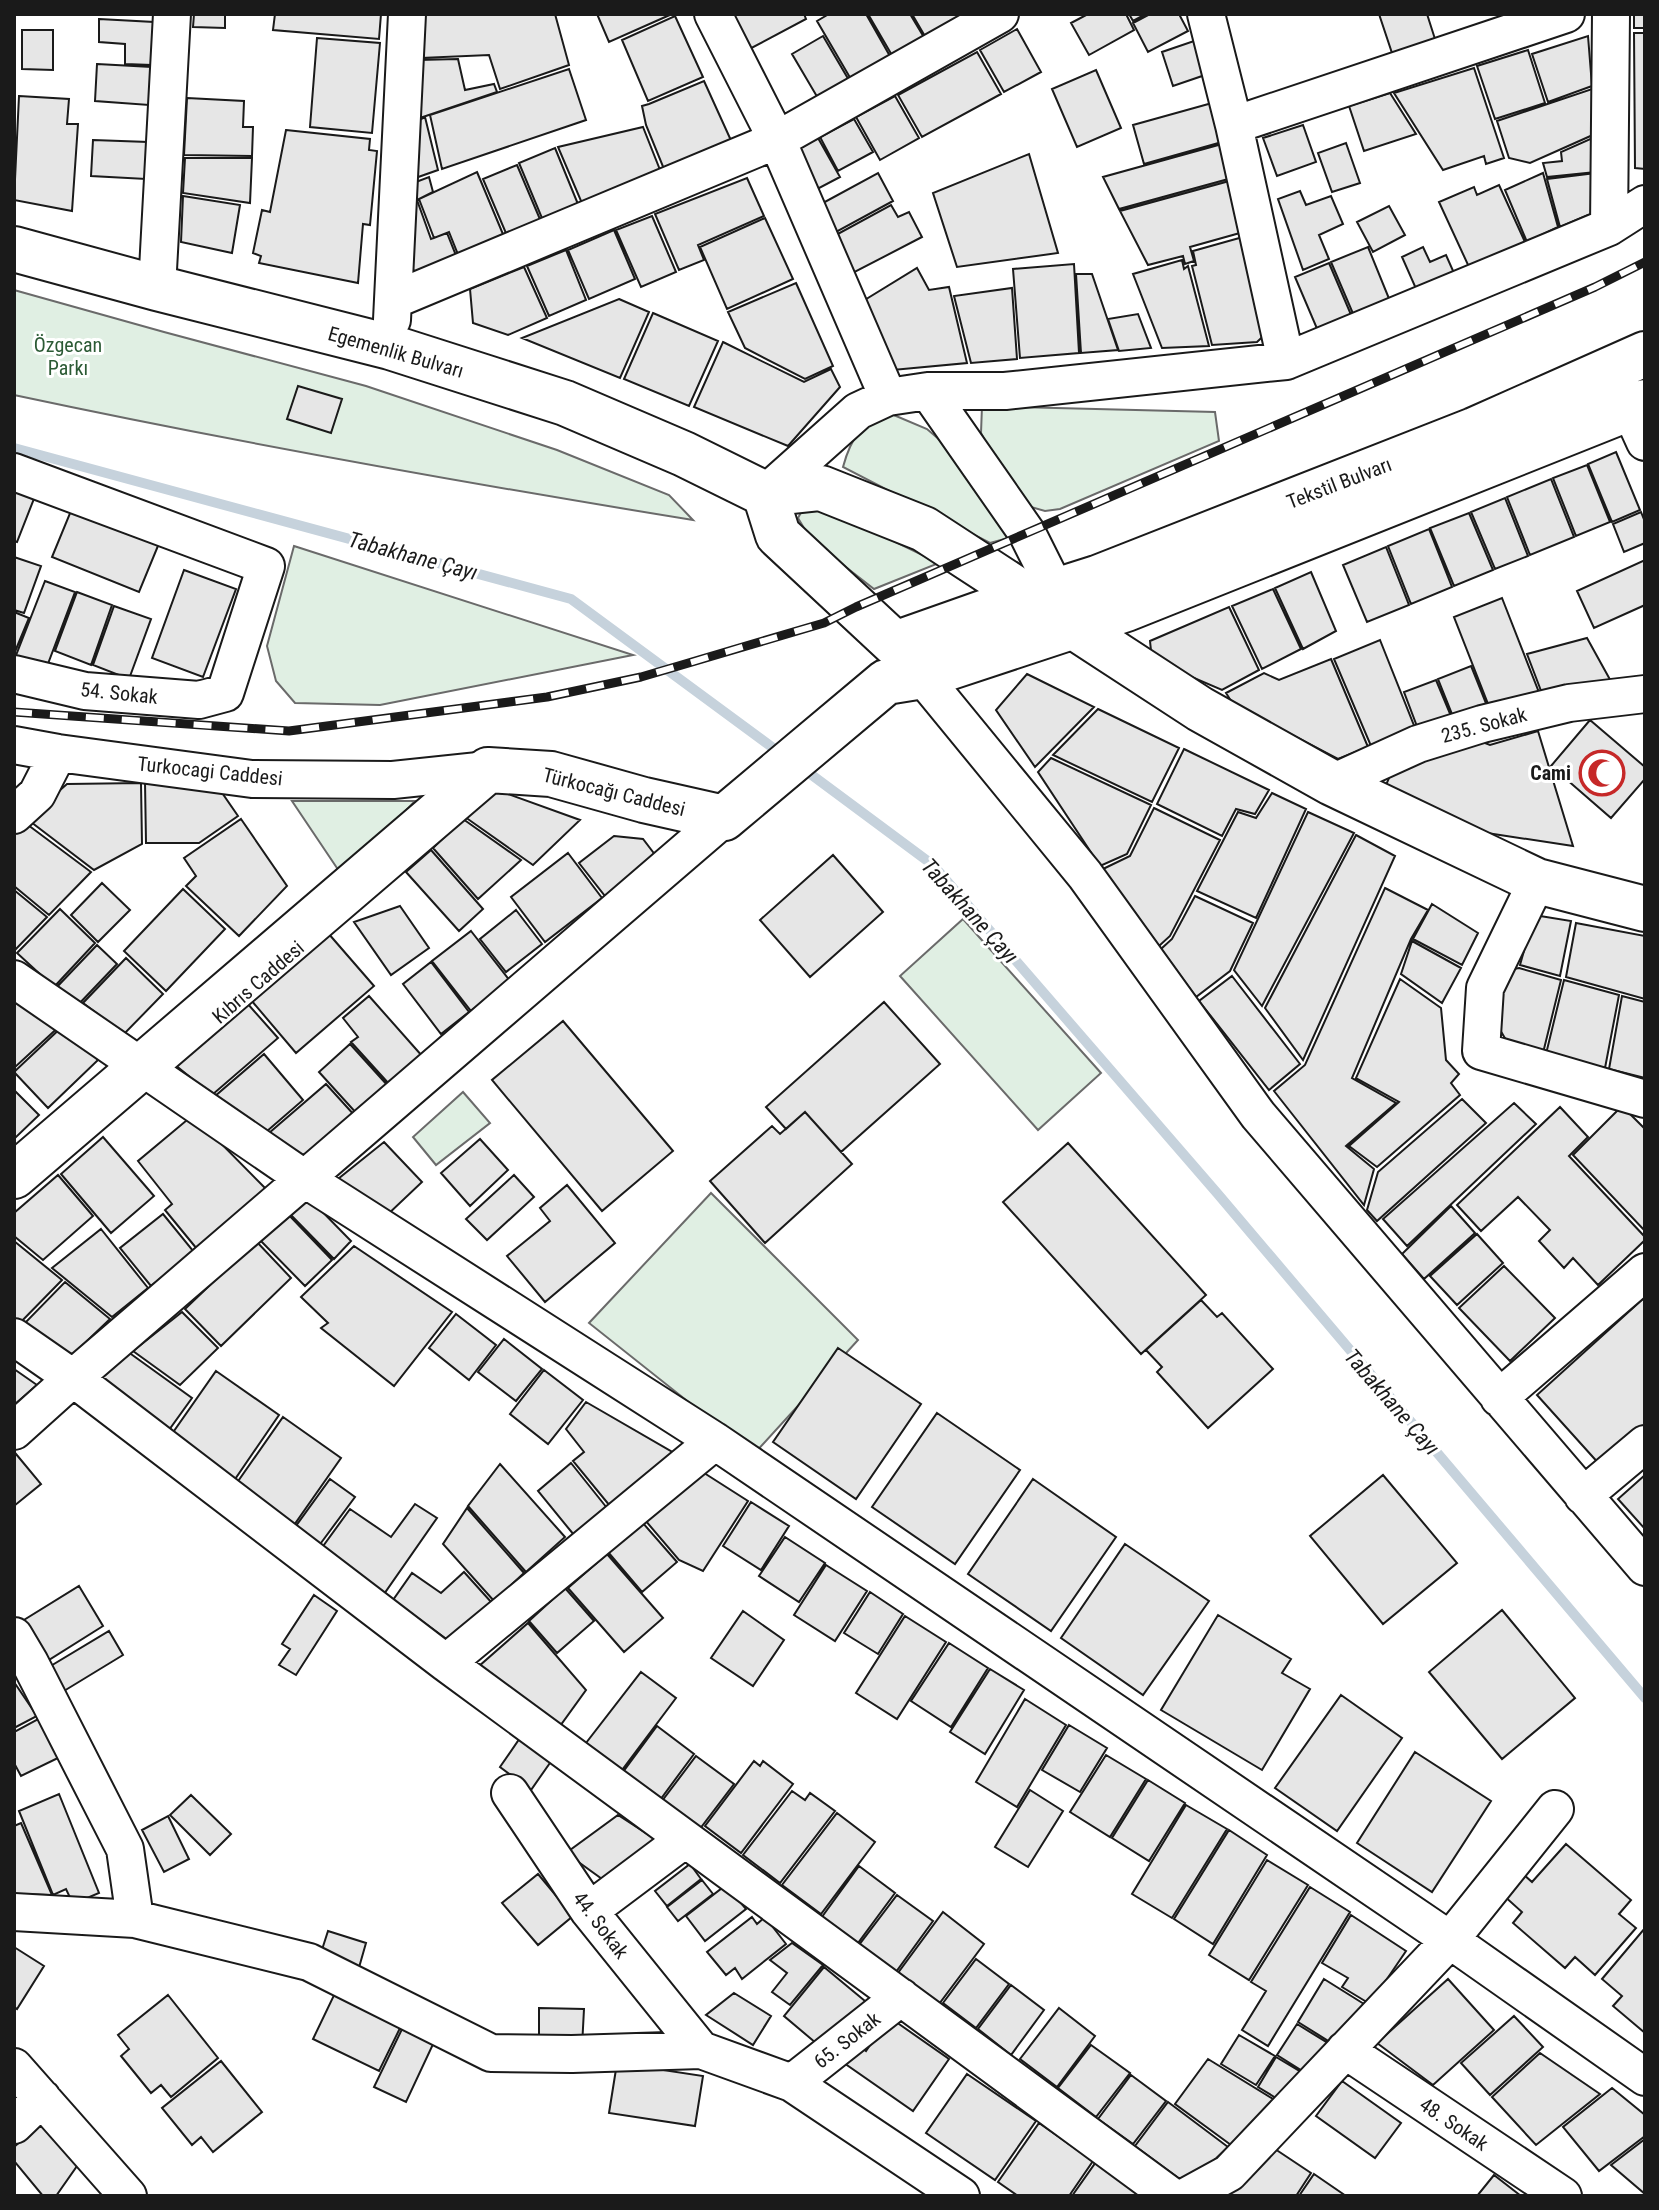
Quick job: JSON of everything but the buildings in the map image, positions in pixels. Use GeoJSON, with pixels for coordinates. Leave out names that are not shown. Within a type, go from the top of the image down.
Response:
{"type":"FeatureCollection","features":[{"type":"Feature","properties":{"kind":"main road","name":"Egemenlik Bulvarı"},"geometry":{"type":"LineString","coordinates":[[14,249],[390,347],[565,403],[684,454],[765,494]]}},
{"type":"Feature","properties":{"kind":"main road","name":"Tekstil Bulvarı"},"geometry":{"type":"LineString","coordinates":[[1052,604],[1097,578],[1474,430],[1645,354]]}},
{"type":"Feature","properties":{"kind":"main road","name":"Tekstil Bulvarı"},"geometry":{"type":"LineString","coordinates":[[1052,604],[1126,609],[1640,418]]}},
{"type":"Feature","properties":{"kind":"main road"},"geometry":{"type":"LineString","coordinates":[[895,673],[778,535],[765,494],[821,488],[924,529],[1052,604],[1200,709],[1332,783],[1537,881],[1643,900]]}},
{"type":"Feature","properties":{"kind":"main road"},"geometry":{"type":"LineString","coordinates":[[724,818],[895,673],[1052,604]]}},
{"type":"Feature","properties":{"kind":"main road","name":"Türkocağı Caddesi"},"geometry":{"type":"LineString","coordinates":[[496,770],[551,774],[724,818]]}},
{"type":"Feature","properties":{"kind":"main road","name":"Kıbrıs Caddesi"},"geometry":{"type":"LineString","coordinates":[[14,1176],[148,1070],[496,770]]}},
{"type":"Feature","properties":{"kind":"main road","name":"Kıbrıs Caddesi"},"geometry":{"type":"LineString","coordinates":[[14,1196],[148,1070]]}},
{"type":"Feature","properties":{"kind":"street"},"geometry":{"type":"LineString","coordinates":[[157,288],[172,14]]}},
{"type":"Feature","properties":{"kind":"street"},"geometry":{"type":"LineString","coordinates":[[390,347],[407,14]]}},
{"type":"Feature","properties":{"kind":"street"},"geometry":{"type":"LineString","coordinates":[[713,14],[777,140],[888,397]]}},
{"type":"Feature","properties":{"kind":"street"},"geometry":{"type":"LineString","coordinates":[[394,300],[777,140],[1000,14]]}},
{"type":"Feature","properties":{"kind":"street"},"geometry":{"type":"LineString","coordinates":[[1206,14],[1286,361]]}},
{"type":"Feature","properties":{"kind":"street"},"geometry":{"type":"LineString","coordinates":[[1234,125],[1566,14]]}},
{"type":"Feature","properties":{"kind":"street"},"geometry":{"type":"LineString","coordinates":[[1609,227],[1611,14]]}},
{"type":"Feature","properties":{"kind":"street"},"geometry":{"type":"LineString","coordinates":[[765,494],[858,411],[888,397],[928,391],[1005,391],[1286,361],[1609,227],[1645,204]]}},
{"type":"Feature","properties":{"kind":"street"},"geometry":{"type":"LineString","coordinates":[[928,391],[1027,533],[1052,604]]}},
{"type":"Feature","properties":{"kind":"street","name":"54. Sokak"},"geometry":{"type":"LineString","coordinates":[[14,472],[266,566],[225,693],[199,700],[85,691],[14,674]]}},
{"type":"Feature","properties":{"kind":"street"},"geometry":{"type":"LineString","coordinates":[[895,673],[1085,875],[1258,1115],[1645,1567]]}},
{"type":"Feature","properties":{"kind":"street","name":"235. Sokak"},"geometry":{"type":"LineString","coordinates":[[1332,783],[1418,744],[1482,724],[1569,703],[1645,694]]}},
{"type":"Feature","properties":{"kind":"street","name":"Turkocagi Caddesi"},"geometry":{"type":"LineString","coordinates":[[14,745],[252,779],[393,780],[496,770]]}},
{"type":"Feature","properties":{"kind":"street"},"geometry":{"type":"LineString","coordinates":[[14,815],[37,794],[58,753]]}},
{"type":"Feature","properties":{"kind":"street"},"geometry":{"type":"LineString","coordinates":[[14,1431],[724,818]]}},
{"type":"Feature","properties":{"kind":"street"},"geometry":{"type":"LineString","coordinates":[[1537,881],[1485,988],[1481,1051],[1645,1099]]}},
{"type":"Feature","properties":{"kind":"street"},"geometry":{"type":"LineString","coordinates":[[14,979],[305,1179],[715,1441],[1450,1940],[1645,2077]]}},
{"type":"Feature","properties":{"kind":"street"},"geometry":{"type":"LineString","coordinates":[[1499,1398],[1645,1272]]}},
{"type":"Feature","properties":{"kind":"street"},"geometry":{"type":"LineString","coordinates":[[14,1337],[73,1378],[446,1663],[1171,2196]]}},
{"type":"Feature","properties":{"kind":"street"},"geometry":{"type":"LineString","coordinates":[[446,1663],[715,1441]]}},
{"type":"Feature","properties":{"kind":"street"},"geometry":{"type":"LineString","coordinates":[[1583,1496],[1645,1444]]}},
{"type":"Feature","properties":{"kind":"street"},"geometry":{"type":"LineString","coordinates":[[14,1636],[125,1849],[135,1919]]}},
{"type":"Feature","properties":{"kind":"street","name":"44. Sokak"},"geometry":{"type":"LineString","coordinates":[[510,1793],[589,1911],[701,2050]]}},
{"type":"Feature","properties":{"kind":"street"},"geometry":{"type":"LineString","coordinates":[[1187,2196],[1229,2173],[1450,1940],[1555,1809]]}},
{"type":"Feature","properties":{"kind":"street"},"geometry":{"type":"LineString","coordinates":[[589,1911],[685,1839]]}},
{"type":"Feature","properties":{"kind":"street"},"geometry":{"type":"LineString","coordinates":[[14,1912],[135,1919],[309,1962],[491,2053],[701,2050],[792,2083],[961,2196]]}},
{"type":"Feature","properties":{"kind":"street","name":"65. Sokak"},"geometry":{"type":"LineString","coordinates":[[792,2083],[901,1997]]}},
{"type":"Feature","properties":{"kind":"street","name":"48. Sokak"},"geometry":{"type":"LineString","coordinates":[[1345,2050],[1563,2196]]}},
{"type":"Feature","properties":{"kind":"street"},"geometry":{"type":"LineString","coordinates":[[14,2067],[128,2196]]}},
{"type":"Feature","properties":{"kind":"street"},"geometry":{"type":"LineString","coordinates":[[14,2125],[42,2098]]}},
{"type":"Feature","properties":{"kind":"green space","name":"Özgecan Parkı"},"geometry":{"type":"Polygon","coordinates":[[[14,290],[366,386],[557,450],[669,495],[693,520],[352,462],[14,395],[14,290]]]}},
{"type":"Feature","properties":{"kind":"green space"},"geometry":{"type":"Polygon","coordinates":[[[982,406],[1215,412],[1219,441],[1060,509],[1045,511],[1031,507],[1003,476],[981,433],[982,406]]]}},
{"type":"Feature","properties":{"kind":"green space"},"geometry":{"type":"Polygon","coordinates":[[[889,413],[927,429],[969,465],[1012,537],[990,543],[843,467],[858,433],[889,413]]]}},
{"type":"Feature","properties":{"kind":"green space"},"geometry":{"type":"Polygon","coordinates":[[[815,503],[939,563],[874,589],[811,540],[798,518],[804,507],[815,503]]]}},
{"type":"Feature","properties":{"kind":"green space"},"geometry":{"type":"Polygon","coordinates":[[[294,546],[633,655],[380,705],[295,703],[276,681],[267,646],[294,546]]]}},
{"type":"Feature","properties":{"kind":"green space"},"geometry":{"type":"Polygon","coordinates":[[[292,801],[415,801],[343,877],[292,801]]]}},
{"type":"Feature","properties":{"kind":"green space"},"geometry":{"type":"Polygon","coordinates":[[[963,919],[1101,1073],[1038,1130],[900,976],[963,919]]]}},
{"type":"Feature","properties":{"kind":"green space"},"geometry":{"type":"Polygon","coordinates":[[[463,1092],[490,1123],[436,1165],[413,1137],[463,1092]]]}},
{"type":"Feature","properties":{"kind":"green space"},"geometry":{"type":"Polygon","coordinates":[[[711,1193],[858,1340],[754,1454],[589,1323],[711,1193]]]}},
{"type":"Feature","properties":{"kind":"waterway","name":"Tabakhane Çayı"},"geometry":{"type":"LineString","coordinates":[[14,448],[571,599],[784,756]]}},
{"type":"Feature","properties":{"kind":"waterway","name":"Tabakhane Çayı"},"geometry":{"type":"LineString","coordinates":[[801,767],[933,865],[1217,1193],[1645,1698]]}},
{"type":"Feature","properties":{"kind":"railway"},"geometry":{"type":"LineString","coordinates":[[14,712],[289,731],[547,697],[641,677],[824,623],[1595,287],[1645,262]]}},
{"type":"Feature","properties":{"kind":"place","name":"Cami"},"geometry":{"type":"Point","coordinates":[1602,773]}}]}
